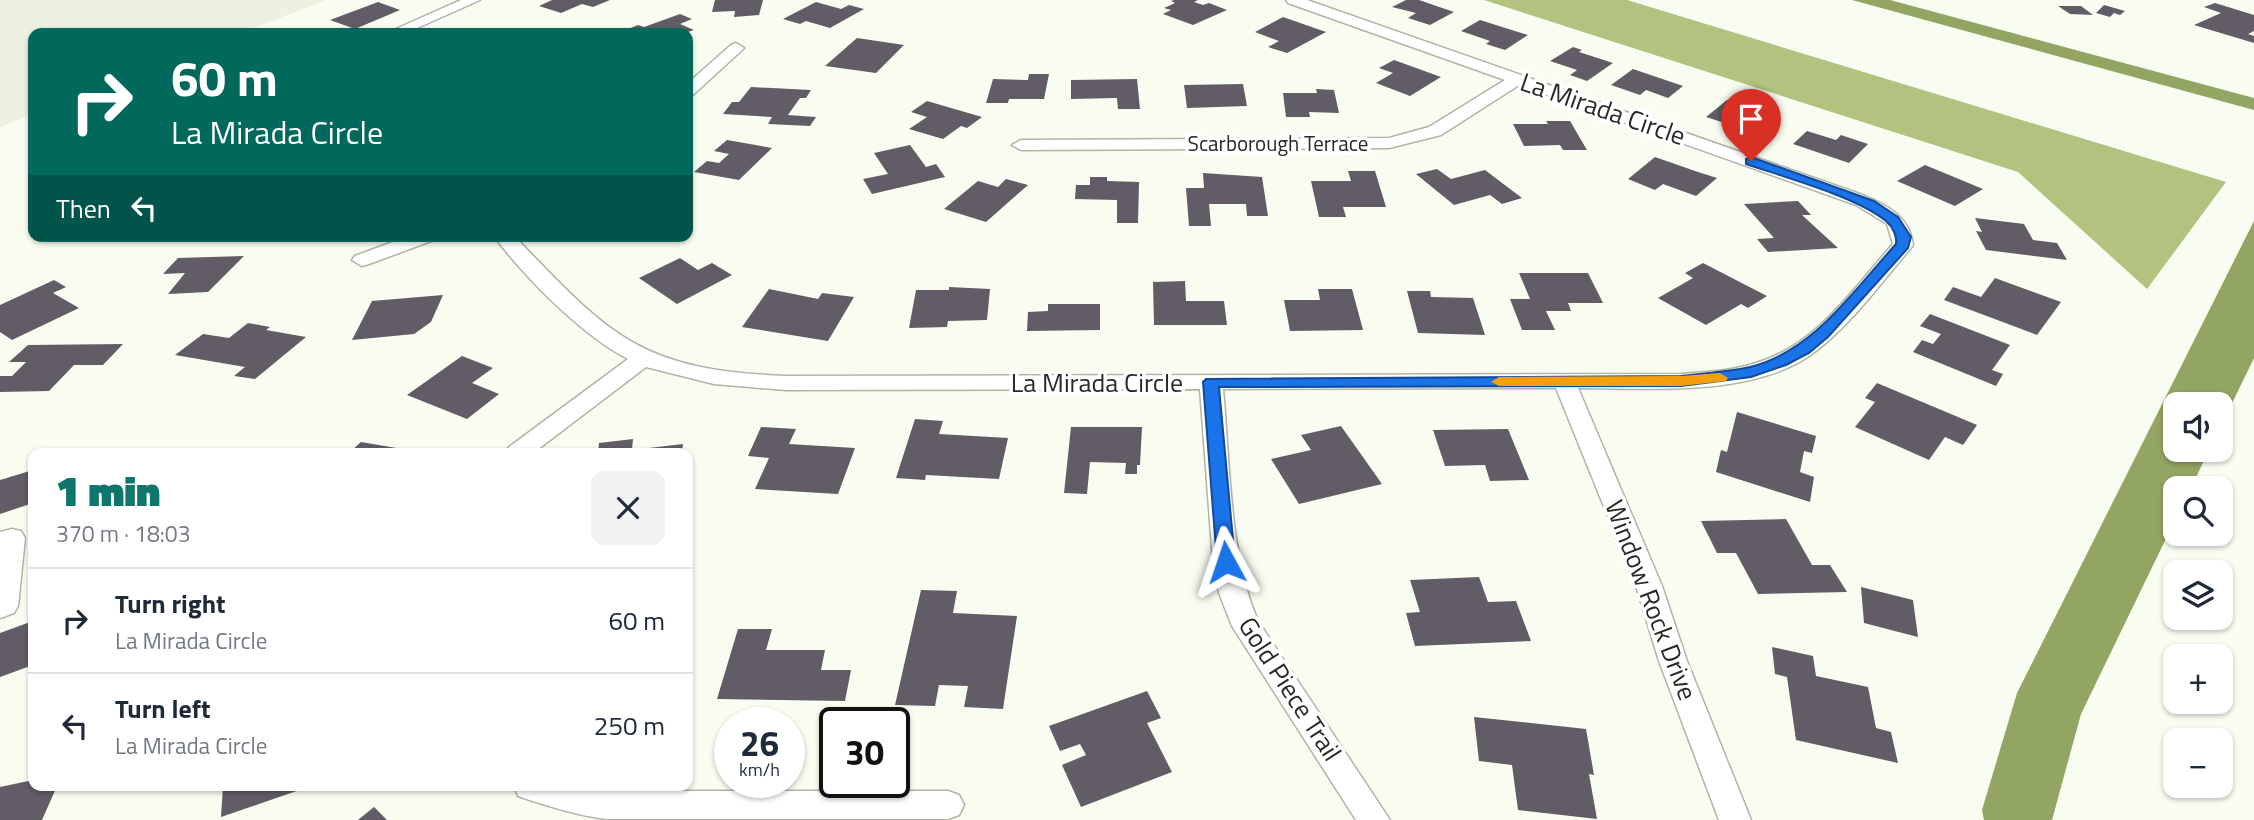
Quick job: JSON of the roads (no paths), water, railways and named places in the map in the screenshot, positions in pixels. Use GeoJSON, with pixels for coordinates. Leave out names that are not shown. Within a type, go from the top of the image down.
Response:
{"type":"FeatureCollection","features":[{"type":"Feature","properties":{"kind":"street"},"geometry":{"type":"LineString","coordinates":[[406,28],[473,0]]}},
{"type":"Feature","properties":{"kind":"street","name":"La Mirada Circle"},"geometry":{"type":"LineString","coordinates":[[509,242],[594,328],[643,358],[708,377],[747,382],[1564,381],[1718,378],[1780,362],[1804,349],[1822,334],[1903,245],[1904,237],[1894,220],[1862,201],[1293,0]]}},
{"type":"Feature","properties":{"kind":"street"},"geometry":{"type":"LineString","coordinates":[[693,87],[736,48]]}},
{"type":"Feature","properties":{"kind":"street","name":"Scarborough Terrace"},"geometry":{"type":"LineString","coordinates":[[1021,145],[1389,143],[1435,131],[1517,79]]}},
{"type":"Feature","properties":{"kind":"street"},"geometry":{"type":"LineString","coordinates":[[362,260],[411,242]]}},
{"type":"Feature","properties":{"kind":"street"},"geometry":{"type":"LineString","coordinates":[[524,448],[643,358]]}},
{"type":"Feature","properties":{"kind":"street","name":"Window Rock Drive"},"geometry":{"type":"LineString","coordinates":[[1564,381],[1649,586],[1673,661],[1735,820]]}},
{"type":"Feature","properties":{"kind":"street","name":"Gold Piece Trail"},"geometry":{"type":"LineString","coordinates":[[1211,382],[1226,562],[1232,593],[1246,626],[1374,820]]}},
{"type":"Feature","properties":{"kind":"street"},"geometry":{"type":"LineString","coordinates":[[0,542],[12,538],[5,606],[0,608]]}},
{"type":"Feature","properties":{"kind":"street","name":"Gold Piece Trail"},"geometry":{"type":"LineString","coordinates":[[1352,785],[1359,820]]}},
{"type":"Feature","properties":{"kind":"street"},"geometry":{"type":"LineString","coordinates":[[546,791],[580,802],[606,806],[948,805]]}}]}
